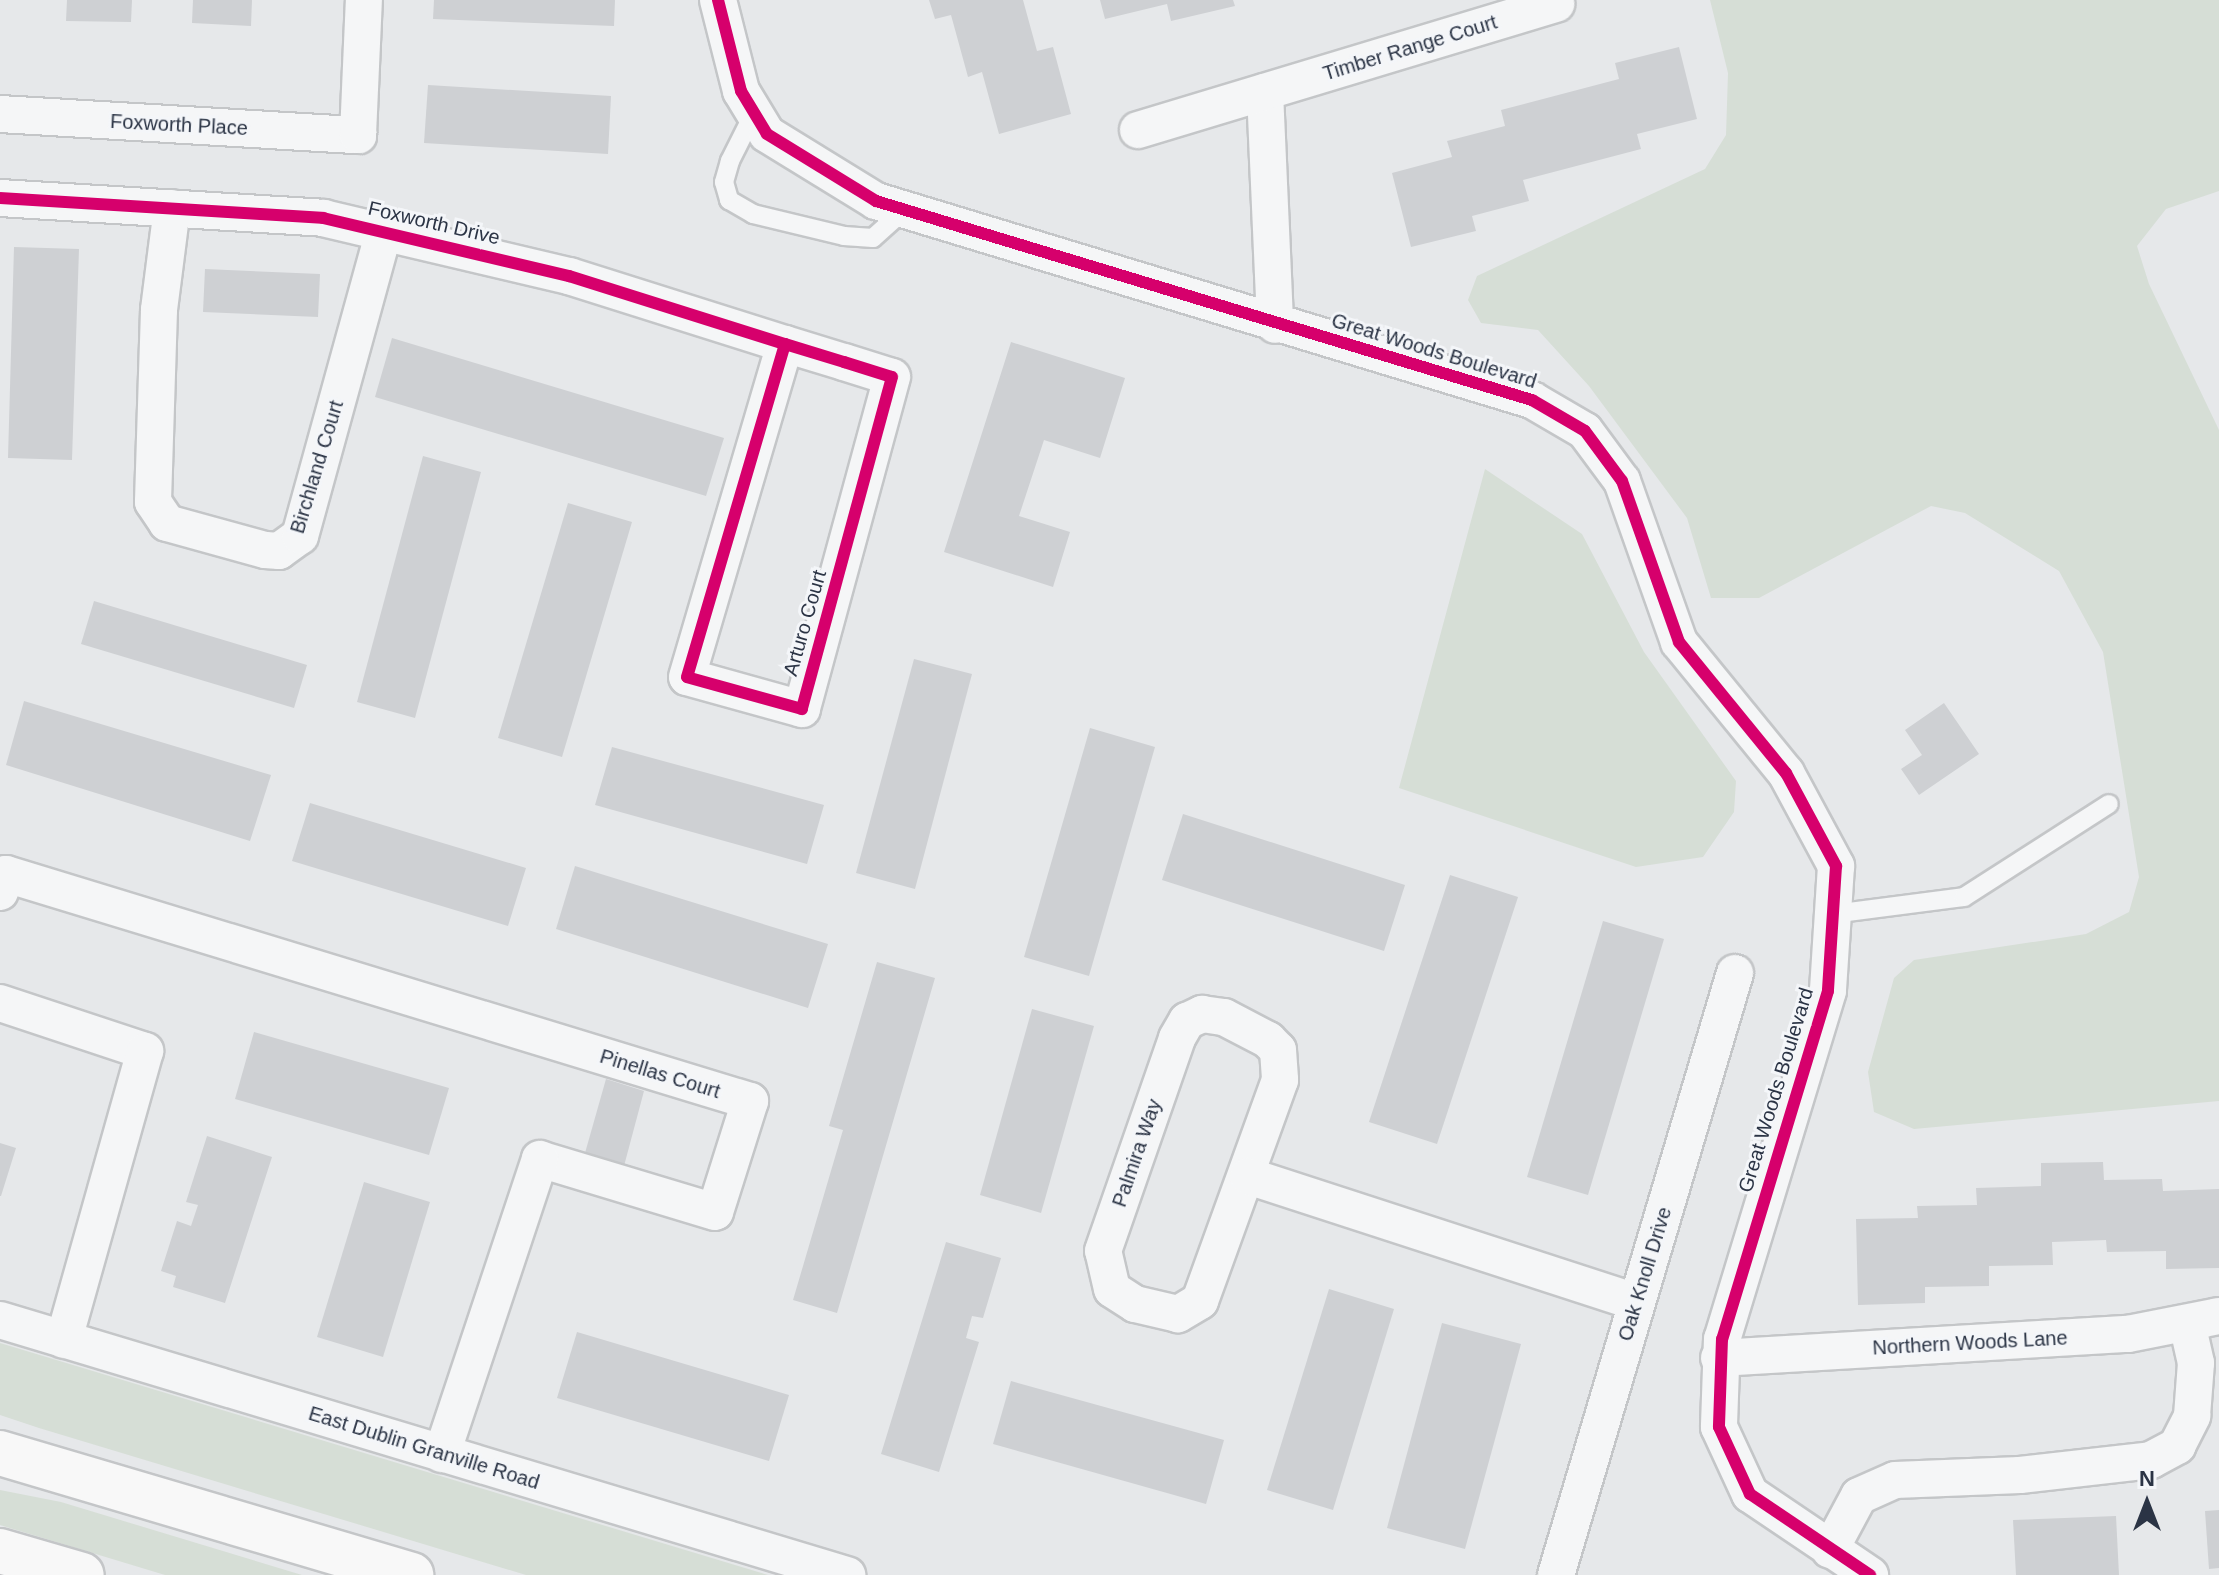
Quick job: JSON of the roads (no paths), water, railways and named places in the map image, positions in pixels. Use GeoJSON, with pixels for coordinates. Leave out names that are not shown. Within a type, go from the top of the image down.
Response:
{"type":"FeatureCollection","features":[{"type":"Feature","properties":{"kind":"main road"},"geometry":{"type":"LineString","coordinates":[[0,1453],[411,1575]]}},
{"type":"Feature","properties":{"kind":"main road"},"geometry":{"type":"LineString","coordinates":[[0,1551],[82,1575]]}},
{"type":"Feature","properties":{"kind":"street","name":"Foxworth Place"},"geometry":{"type":"LineString","coordinates":[[0,114],[358,135],[364,0]]}},
{"type":"Feature","properties":{"kind":"street","name":"Great Woods Boulevard"},"geometry":{"type":"LineString","coordinates":[[718,0],[741,91],[754,113],[783,144],[903,211],[1532,400],[1585,431],[1622,481],[1679,642],[1786,773],[1836,866],[1828,991],[1719,1358],[1719,1427],[1750,1494],[1870,1575]]}},
{"type":"Feature","properties":{"kind":"street","name":"Timber Range Court"},"geometry":{"type":"LineString","coordinates":[[1138,130],[1556,4]]}},
{"type":"Feature","properties":{"kind":"street"},"geometry":{"type":"LineString","coordinates":[[1265,92],[1275,325]]}},
{"type":"Feature","properties":{"kind":"street","name":"Foxworth Drive"},"geometry":{"type":"LineString","coordinates":[[0,198],[323,218],[569,276],[844,362]]}},
{"type":"Feature","properties":{"kind":"street","name":"Birchland Court"},"geometry":{"type":"LineString","coordinates":[[172,208],[159,310],[153,502],[167,523],[265,550],[279,551],[300,536],[384,231]]}},
{"type":"Feature","properties":{"kind":"street","name":"Arturo Court"},"geometry":{"type":"LineString","coordinates":[[785,344],[687,677],[802,709],[892,377],[844,362]]}},
{"type":"Feature","properties":{"kind":"street","name":"Pinellas Court"},"geometry":{"type":"LineString","coordinates":[[0,892],[6,874],[750,1101],[715,1212],[540,1159],[442,1454]]}},
{"type":"Feature","properties":{"kind":"street","name":"Oak Knoll Drive"},"geometry":{"type":"LineString","coordinates":[[1556,1575],[1735,973]]}},
{"type":"Feature","properties":{"kind":"street"},"geometry":{"type":"LineString","coordinates":[[0,1003],[145,1051],[64,1340]]}},
{"type":"Feature","properties":{"kind":"street","name":"Palmira Way"},"geometry":{"type":"LineString","coordinates":[[1202,1014],[1251,1028],[1278,1050],[1280,1080],[1248,1176],[1191,1309],[1178,1314],[1135,1304],[1112,1289],[1103,1251],[1177,1038],[1187,1021],[1202,1014]]}},
{"type":"Feature","properties":{"kind":"street"},"geometry":{"type":"LineString","coordinates":[[1248,1176],[1636,1302]]}},
{"type":"Feature","properties":{"kind":"street"},"geometry":{"type":"LineString","coordinates":[[1830,1550],[1859,1496],[1895,1480],[2049,1472],[2151,1460],[2177,1446],[2192,1416],[2203,1319]]}},
{"type":"Feature","properties":{"kind":"street","name":"Northern Woods Lane"},"geometry":{"type":"LineString","coordinates":[[1719,1358],[2128,1334],[2203,1319]]}},
{"type":"Feature","properties":{"kind":"street","name":"East Dublin Granville Road"},"geometry":{"type":"LineString","coordinates":[[0,1320],[847,1575]]}},
{"type":"Feature","properties":{"kind":"lane"},"geometry":{"type":"LineString","coordinates":[[754,113],[730,161],[724,182],[729,200],[753,214],[844,236],[873,238],[903,211]]}},
{"type":"Feature","properties":{"kind":"lane"},"geometry":{"type":"LineString","coordinates":[[1833,914],[1964,897],[2109,804]]}}]}
